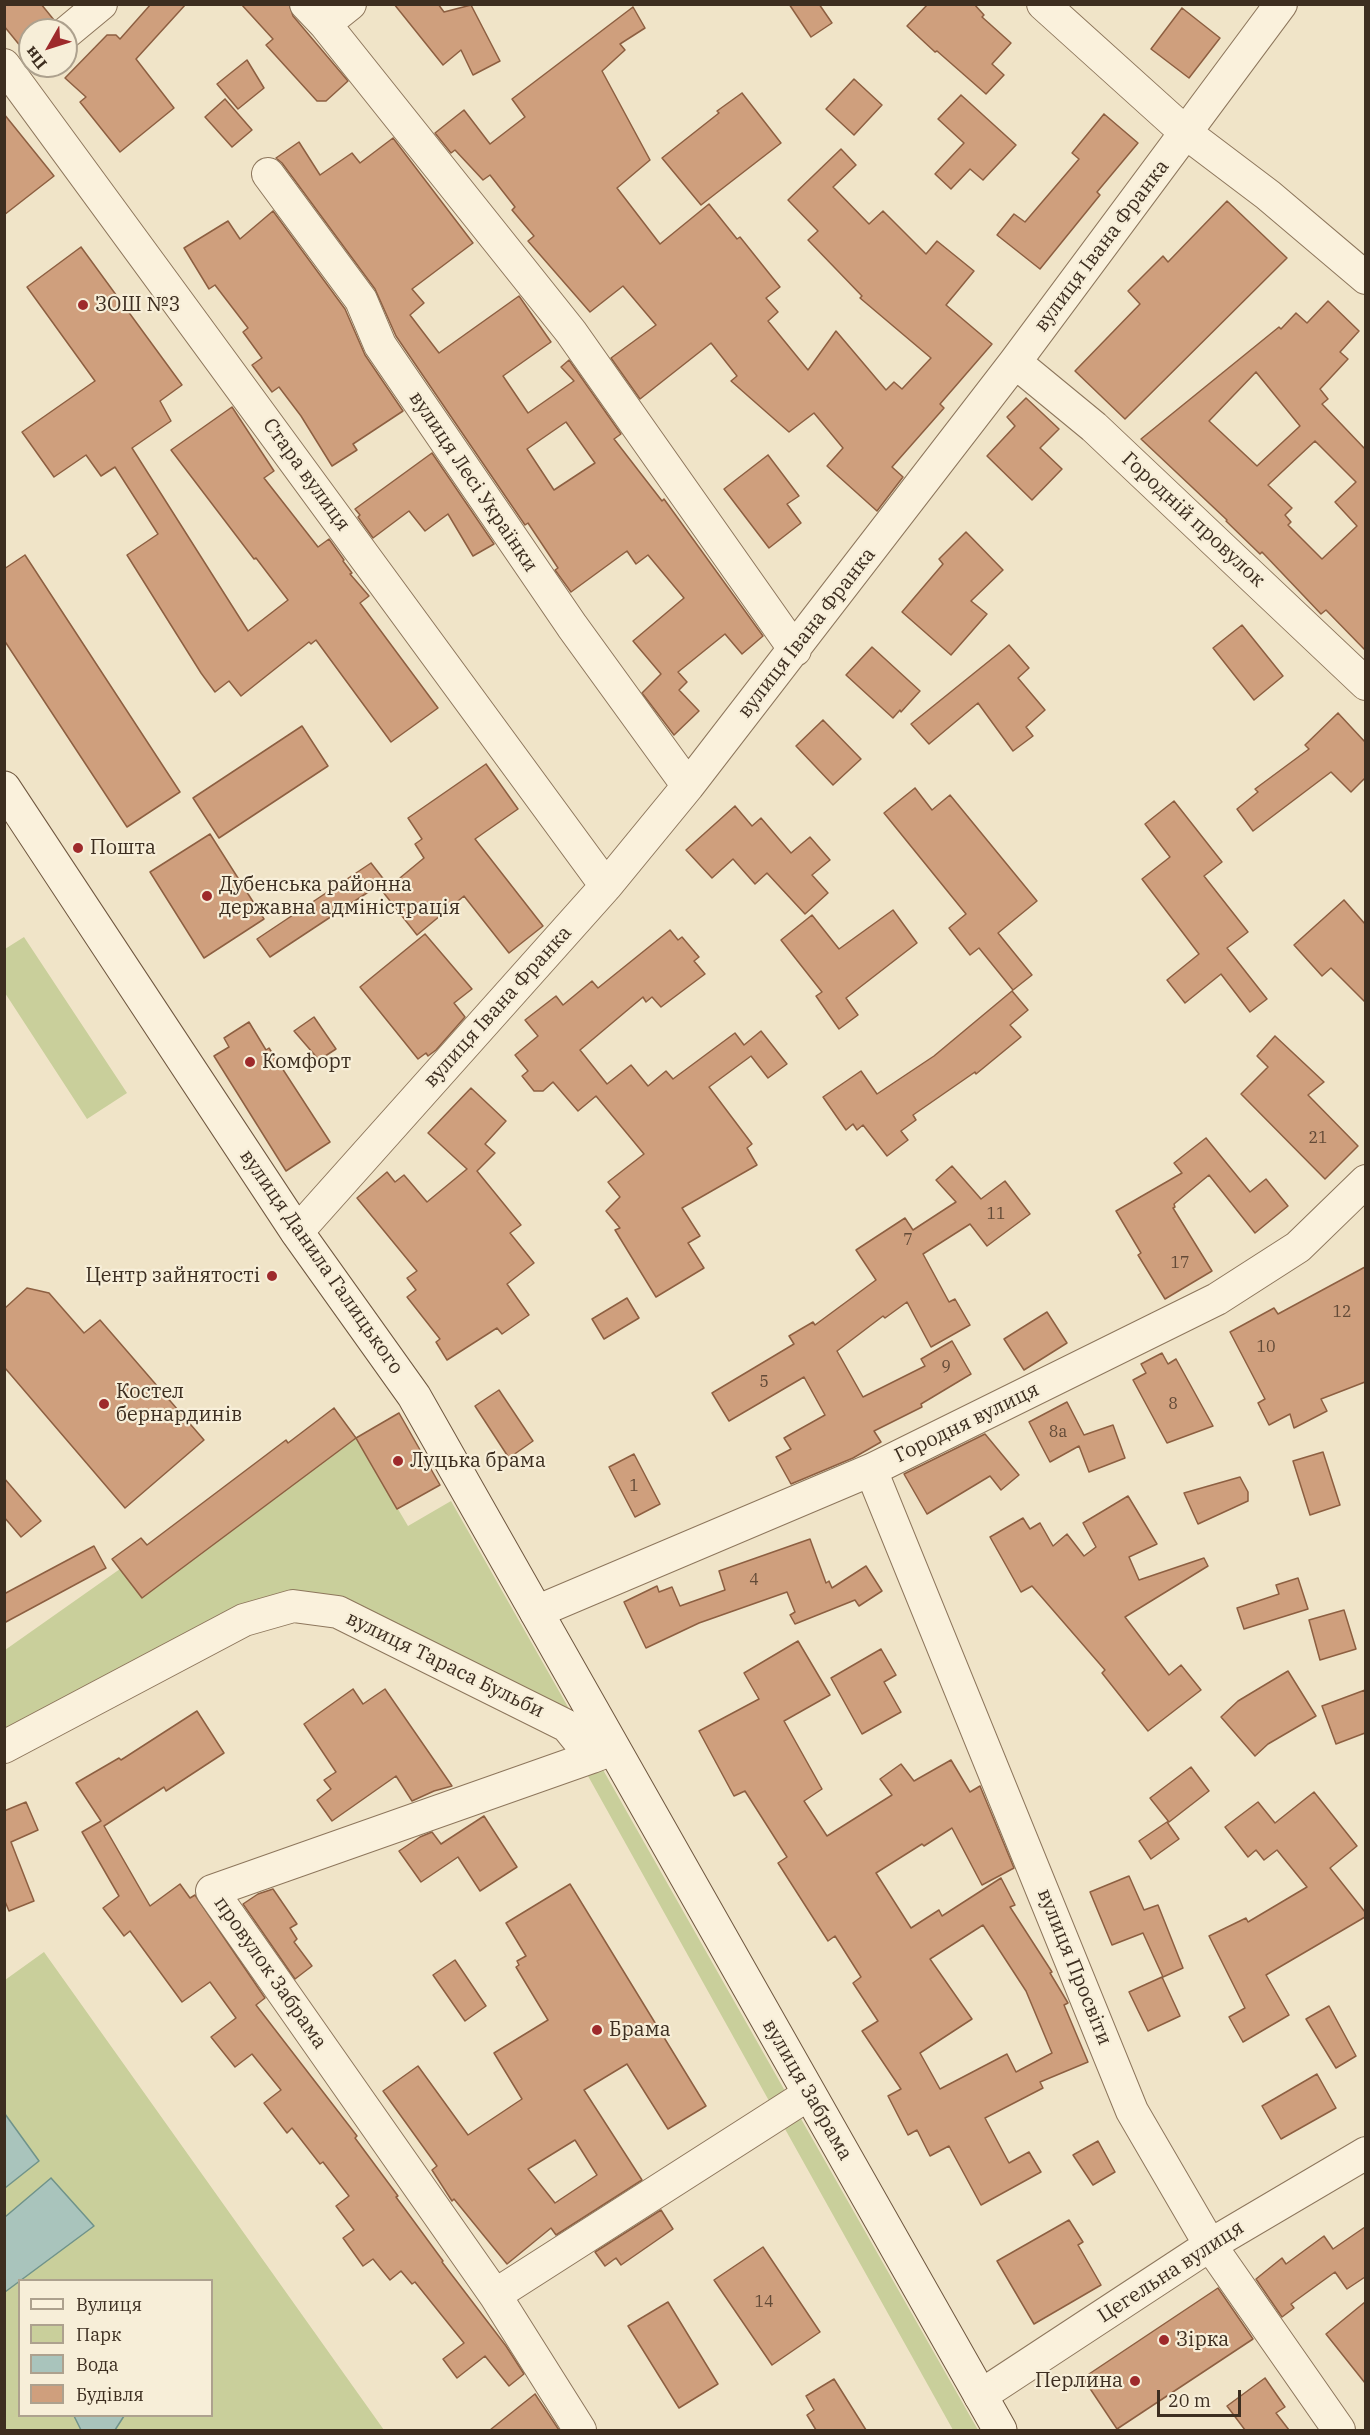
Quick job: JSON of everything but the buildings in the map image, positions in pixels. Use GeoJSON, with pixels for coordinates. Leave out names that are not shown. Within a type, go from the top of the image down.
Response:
{"type":"FeatureCollection","features":[{"type":"Feature","properties":{"kind":"main road","name":"вулиця Данила Галицького"},"geometry":{"type":"LineString","coordinates":[[4,788],[297,1232],[414,1396],[536,1612],[603,1753]]}},
{"type":"Feature","properties":{"kind":"main road","name":"вулиця Забрама"},"geometry":{"type":"LineString","coordinates":[[603,1753],[809,2094],[1000,2430]]}},
{"type":"Feature","properties":{"kind":"street"},"geometry":{"type":"LineString","coordinates":[[78,23],[101,4]]}},
{"type":"Feature","properties":{"kind":"street"},"geometry":{"type":"LineString","coordinates":[[350,4],[315,14],[571,332],[795,650]]}},
{"type":"Feature","properties":{"kind":"street"},"geometry":{"type":"LineString","coordinates":[[1043,4],[1186,134],[1268,195],[1365,278]]}},
{"type":"Feature","properties":{"kind":"street","name":"вулиця Івана Франка"},"geometry":{"type":"LineString","coordinates":[[297,1232],[606,886],[688,786],[1015,362],[1281,4]]}},
{"type":"Feature","properties":{"kind":"street","name":"Стара вулиця"},"geometry":{"type":"LineString","coordinates":[[16,67],[606,886]]}},
{"type":"Feature","properties":{"kind":"street","name":"вулиця Лесі Українки"},"geometry":{"type":"LineString","coordinates":[[268,174],[361,300],[380,345],[545,587],[688,786]]}},
{"type":"Feature","properties":{"kind":"street","name":"Городній провулок"},"geometry":{"type":"LineString","coordinates":[[1015,362],[1094,427],[1365,684]]}},
{"type":"Feature","properties":{"kind":"street","name":"Городня вулиця"},"geometry":{"type":"LineString","coordinates":[[536,1612],[871,1470],[1217,1299],[1298,1247],[1365,1181]]}},
{"type":"Feature","properties":{"kind":"street","name":"вулиця Просвіти"},"geometry":{"type":"LineString","coordinates":[[871,1470],[1132,2111],[1210,2245],[1339,2430]]}},
{"type":"Feature","properties":{"kind":"street","name":"вулиця Тараса Бульби"},"geometry":{"type":"LineString","coordinates":[[4,1747],[244,1620],[293,1606],[338,1612],[557,1720],[603,1753]]}},
{"type":"Feature","properties":{"kind":"street","name":"провулок Забрама"},"geometry":{"type":"LineString","coordinates":[[580,2430],[495,2295],[212,1892],[603,1753]]}},
{"type":"Feature","properties":{"kind":"street"},"geometry":{"type":"LineString","coordinates":[[495,2295],[809,2094]]}},
{"type":"Feature","properties":{"kind":"street","name":"Цегельна вулиця"},"geometry":{"type":"LineString","coordinates":[[980,2396],[1210,2245],[1365,2153]]}},
{"type":"Feature","properties":{"kind":"green space"},"geometry":{"type":"Polygon","coordinates":[[[24,937],[127,1093],[87,1119],[5,993],[5,949],[24,937]]]}},
{"type":"Feature","properties":{"kind":"green space"},"geometry":{"type":"Polygon","coordinates":[[[356,1438],[408,1526],[451,1501],[572,1714],[292,1593],[5,1733],[5,1650],[120,1569],[142,1598],[356,1438]]]}},
{"type":"Feature","properties":{"kind":"green space"},"geometry":{"type":"Polygon","coordinates":[[[602,1768],[789,2098],[773,2108],[588,1776],[602,1768]]]}},
{"type":"Feature","properties":{"kind":"green space"},"geometry":{"type":"Polygon","coordinates":[[[44,1952],[384,2430],[115,2430],[123,2417],[213,2417],[213,2279],[21,2279],[94,2225],[5,2217],[5,2188],[38,2161],[5,2114],[5,1980],[44,1952]]]}},
{"type":"Feature","properties":{"kind":"green space"},"geometry":{"type":"Polygon","coordinates":[[[796,2110],[978,2430],[953,2430],[780,2120],[796,2110]]]}},
{"type":"Feature","properties":{"kind":"green space"},"geometry":{"type":"Polygon","coordinates":[[[18,2282],[18,2417],[74,2417],[81,2430],[5,2430],[5,2292],[18,2282]]]}},
{"type":"Feature","properties":{"kind":"water"},"geometry":{"type":"Polygon","coordinates":[[[5,2114],[39,2161],[4,2188],[5,2114]]]}},
{"type":"Feature","properties":{"kind":"water"},"geometry":{"type":"Polygon","coordinates":[[[51,2178],[94,2226],[23,2279],[18,2279],[18,2282],[5,2292],[5,2217],[51,2178]]]}},
{"type":"Feature","properties":{"kind":"water"},"geometry":{"type":"Polygon","coordinates":[[[74,2417],[123,2417],[115,2430],[81,2430],[74,2417]]]}},
{"type":"Feature","properties":{"kind":"place","name":"ЗОШ №3"},"geometry":{"type":"Point","coordinates":[83,305]}},
{"type":"Feature","properties":{"kind":"place","name":"Пошта"},"geometry":{"type":"Point","coordinates":[78,848]}},
{"type":"Feature","properties":{"kind":"place","name":"Дубенська районна державна адміністрація"},"geometry":{"type":"Point","coordinates":[207,896]}},
{"type":"Feature","properties":{"kind":"place","name":"Комфорт"},"geometry":{"type":"Point","coordinates":[250,1062]}},
{"type":"Feature","properties":{"kind":"place","name":"Центр зайнятості"},"geometry":{"type":"Point","coordinates":[272,1276]}},
{"type":"Feature","properties":{"kind":"place","name":"Костел бернардинів"},"geometry":{"type":"Point","coordinates":[104,1404]}},
{"type":"Feature","properties":{"kind":"place","name":"Луцька брама"},"geometry":{"type":"Point","coordinates":[398,1461]}},
{"type":"Feature","properties":{"kind":"place","name":"Брама"},"geometry":{"type":"Point","coordinates":[597,2030]}},
{"type":"Feature","properties":{"kind":"place","name":"Зірка"},"geometry":{"type":"Point","coordinates":[1164,2340]}},
{"type":"Feature","properties":{"kind":"place","name":"Перлина"},"geometry":{"type":"Point","coordinates":[1135,2381]}}]}
